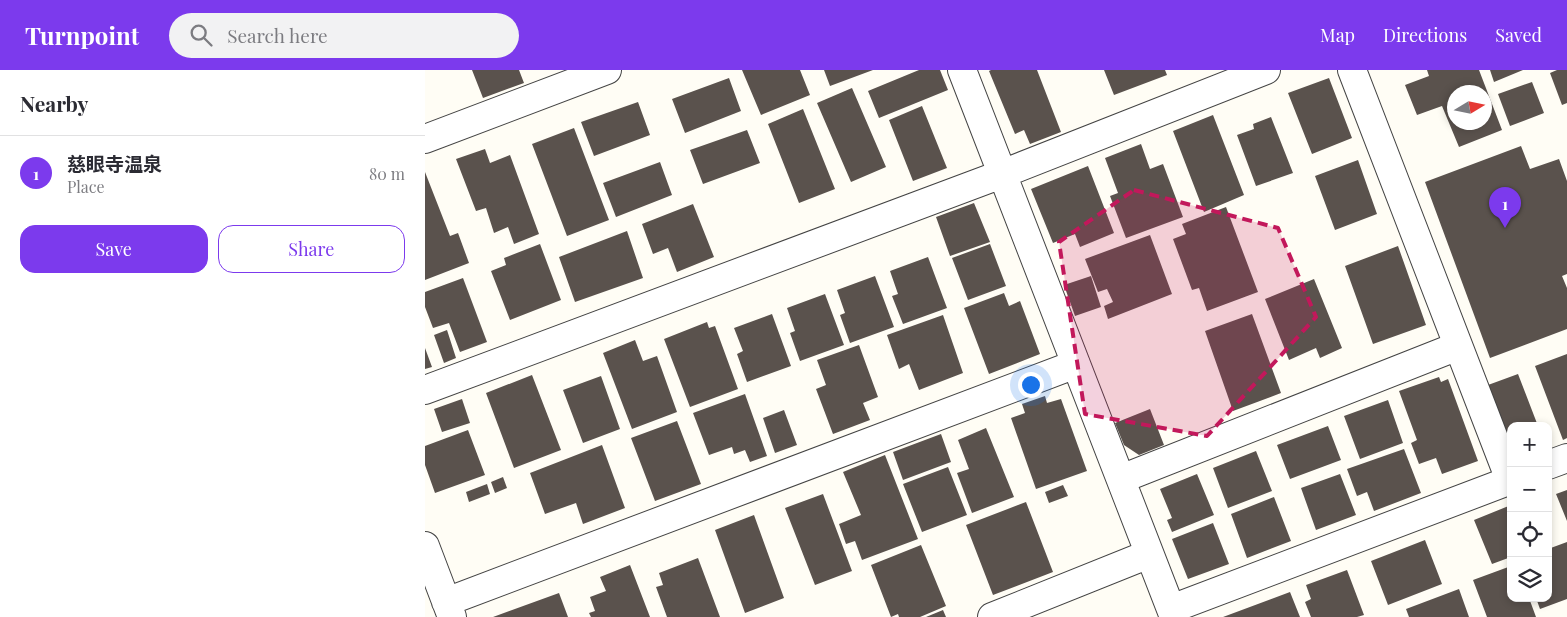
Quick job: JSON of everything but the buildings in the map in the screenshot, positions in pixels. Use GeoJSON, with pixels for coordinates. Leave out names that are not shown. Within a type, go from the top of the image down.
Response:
{"type":"FeatureCollection","features":[{"type":"Feature","properties":{"kind":"street"},"geometry":{"type":"LineString","coordinates":[[425,139],[607,70]]}},
{"type":"Feature","properties":{"kind":"street"},"geometry":{"type":"LineString","coordinates":[[962,70],[1172,613],[1507,481]]}},
{"type":"Feature","properties":{"kind":"street"},"geometry":{"type":"LineString","coordinates":[[425,390],[1002,174],[1266,70]]}},
{"type":"Feature","properties":{"kind":"street"},"geometry":{"type":"LineString","coordinates":[[1352,70],[1507,472]]}},
{"type":"Feature","properties":{"kind":"street"},"geometry":{"type":"LineString","coordinates":[[1121,479],[1458,346]]}},
{"type":"Feature","properties":{"kind":"street"},"geometry":{"type":"LineString","coordinates":[[425,546],[449,610],[1076,364]]}},
{"type":"Feature","properties":{"kind":"street"},"geometry":{"type":"LineString","coordinates":[[1552,464],[1567,458]]}},
{"type":"Feature","properties":{"kind":"street"},"geometry":{"type":"LineString","coordinates":[[992,617],[1149,554]]}},
{"type":"Feature","properties":{"kind":"highlighted area"},"geometry":{"type":"Polygon","coordinates":[[[1134,190],[1278,228],[1316,317],[1207,436],[1085,414],[1059,242],[1134,190]]]}},
{"type":"Feature","properties":{"kind":"place","name":"慈眼寺温泉"},"geometry":{"type":"Point","coordinates":[1505,228]}}]}
